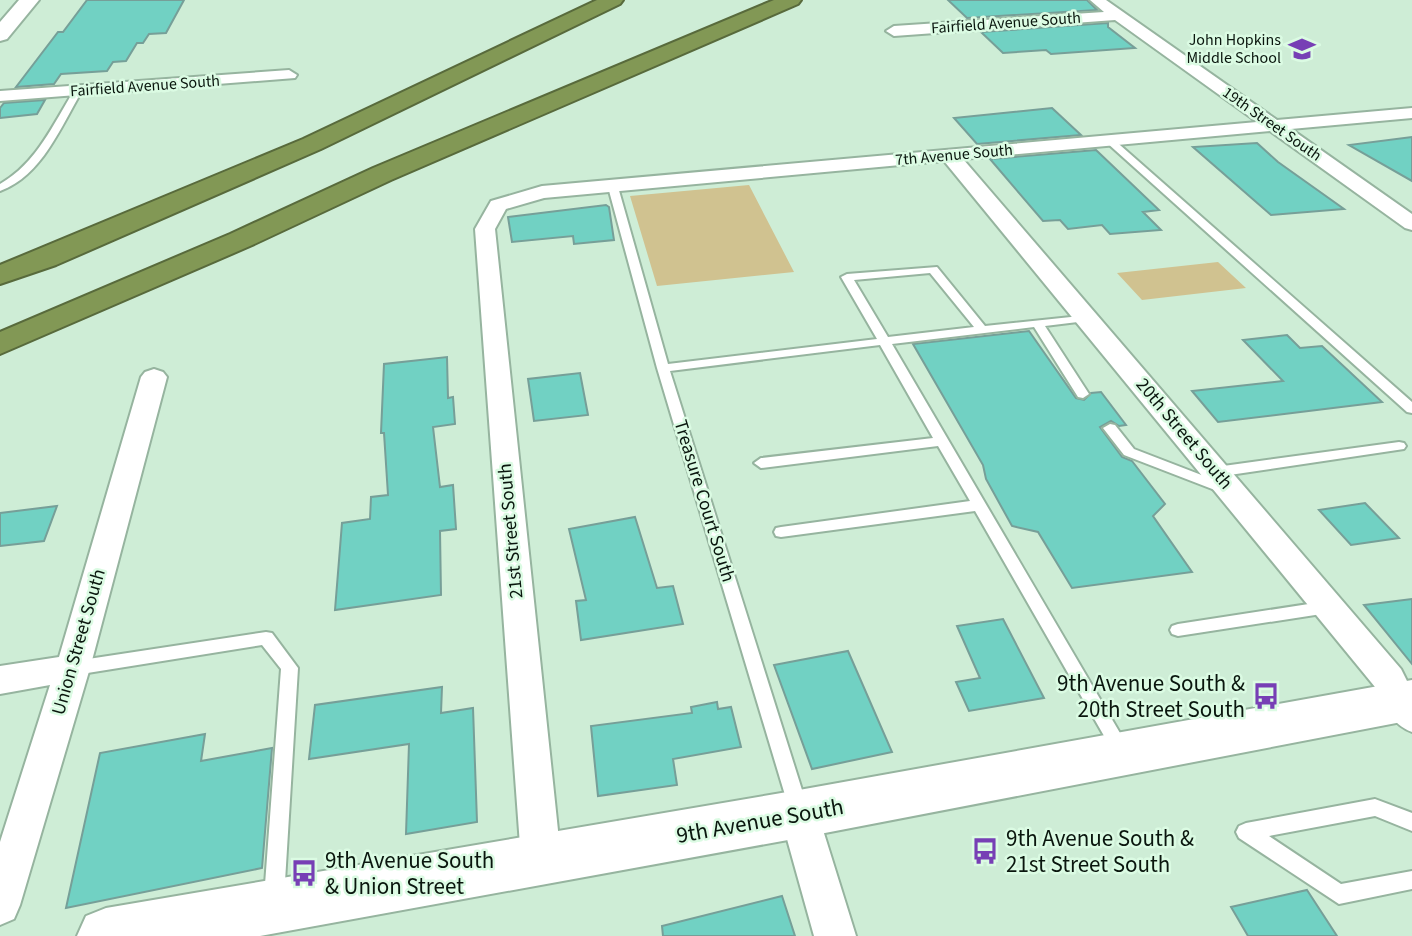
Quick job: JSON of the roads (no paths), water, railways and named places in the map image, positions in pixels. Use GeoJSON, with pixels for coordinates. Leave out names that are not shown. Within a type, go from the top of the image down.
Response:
{"type":"FeatureCollection","features":[{"type":"Feature","properties":{"kind":"highway"},"geometry":{"type":"LineString","coordinates":[[312,144],[590,0]]}},
{"type":"Feature","properties":{"kind":"highway"},"geometry":{"type":"LineString","coordinates":[[0,275],[45,259],[312,144],[613,0]]}},
{"type":"Feature","properties":{"kind":"highway"},"geometry":{"type":"LineString","coordinates":[[0,344],[240,240],[382,174],[800,2]]}},
{"type":"Feature","properties":{"kind":"street"},"geometry":{"type":"LineString","coordinates":[[0,35],[29,0]]}},
{"type":"Feature","properties":{"kind":"street","name":"19th Street South"},"geometry":{"type":"LineString","coordinates":[[1097,0],[1412,224]]}},
{"type":"Feature","properties":{"kind":"street","name":"Fairfield Avenue South"},"geometry":{"type":"LineString","coordinates":[[894,31],[1117,15]]}},
{"type":"Feature","properties":{"kind":"street","name":"Fairfield Avenue South"},"geometry":{"type":"LineString","coordinates":[[0,96],[289,75]]}},
{"type":"Feature","properties":{"kind":"street","name":"7th Avenue South"},"geometry":{"type":"LineString","coordinates":[[498,205],[542,192],[1412,113]]}},
{"type":"Feature","properties":{"kind":"street","name":"20th Street South"},"geometry":{"type":"LineString","coordinates":[[949,155],[1389,679],[1408,707]]}},
{"type":"Feature","properties":{"kind":"street","name":"21st Street South"},"geometry":{"type":"LineString","coordinates":[[498,205],[485,229],[541,859]]}},
{"type":"Feature","properties":{"kind":"street","name":"Union Street South"},"geometry":{"type":"LineString","coordinates":[[0,905],[73,668],[154,377]]}},
{"type":"Feature","properties":{"kind":"street"},"geometry":{"type":"LineString","coordinates":[[0,680],[73,668]]}},
{"type":"Feature","properties":{"kind":"street","name":"9th Avenue South"},"geometry":{"type":"LineString","coordinates":[[106,936],[1124,754],[1408,707]]}},
{"type":"Feature","properties":{"kind":"street"},"geometry":{"type":"LineString","coordinates":[[799,814],[835,936]]}},
{"type":"Feature","properties":{"kind":"lane"},"geometry":{"type":"LineString","coordinates":[[0,188],[18,181],[31,168],[78,91]]}},
{"type":"Feature","properties":{"kind":"lane"},"geometry":{"type":"LineString","coordinates":[[1109,140],[1412,410]]}},
{"type":"Feature","properties":{"kind":"lane","name":"Treasure Court South"},"geometry":{"type":"LineString","coordinates":[[613,187],[663,368],[799,814]]}},
{"type":"Feature","properties":{"kind":"lane"},"geometry":{"type":"LineString","coordinates":[[982,329],[933,269],[848,277],[1124,754]]}},
{"type":"Feature","properties":{"kind":"lane"},"geometry":{"type":"LineString","coordinates":[[663,368],[1086,317]]}},
{"type":"Feature","properties":{"kind":"lane"},"geometry":{"type":"LineString","coordinates":[[1037,323],[1083,394]]}},
{"type":"Feature","properties":{"kind":"lane"},"geometry":{"type":"LineString","coordinates":[[1110,428],[1129,452],[1224,482],[1399,446]]}},
{"type":"Feature","properties":{"kind":"lane"},"geometry":{"type":"LineString","coordinates":[[761,463],[943,441]]}},
{"type":"Feature","properties":{"kind":"lane"},"geometry":{"type":"LineString","coordinates":[[781,532],[981,505]]}},
{"type":"Feature","properties":{"kind":"lane"},"geometry":{"type":"LineString","coordinates":[[1178,630],[1329,607]]}},
{"type":"Feature","properties":{"kind":"lane"},"geometry":{"type":"LineString","coordinates":[[73,668],[266,638],[290,668],[274,906]]}},
{"type":"Feature","properties":{"kind":"lane"},"geometry":{"type":"LineString","coordinates":[[1412,822],[1375,807],[1247,832],[1339,894],[1412,880]]}},
{"type":"Feature","properties":{"kind":"place","name":"John Hopkins Middle School"},"geometry":{"type":"Point","coordinates":[1302,49]}},
{"type":"Feature","properties":{"kind":"place","name":"9th Avenue South & 20th Street South"},"geometry":{"type":"Point","coordinates":[1266,696]}},
{"type":"Feature","properties":{"kind":"place","name":"9th Avenue South & 21st Street South"},"geometry":{"type":"Point","coordinates":[985,851]}},
{"type":"Feature","properties":{"kind":"place","name":"9th Avenue South & Union Street"},"geometry":{"type":"Point","coordinates":[304,873]}}]}
